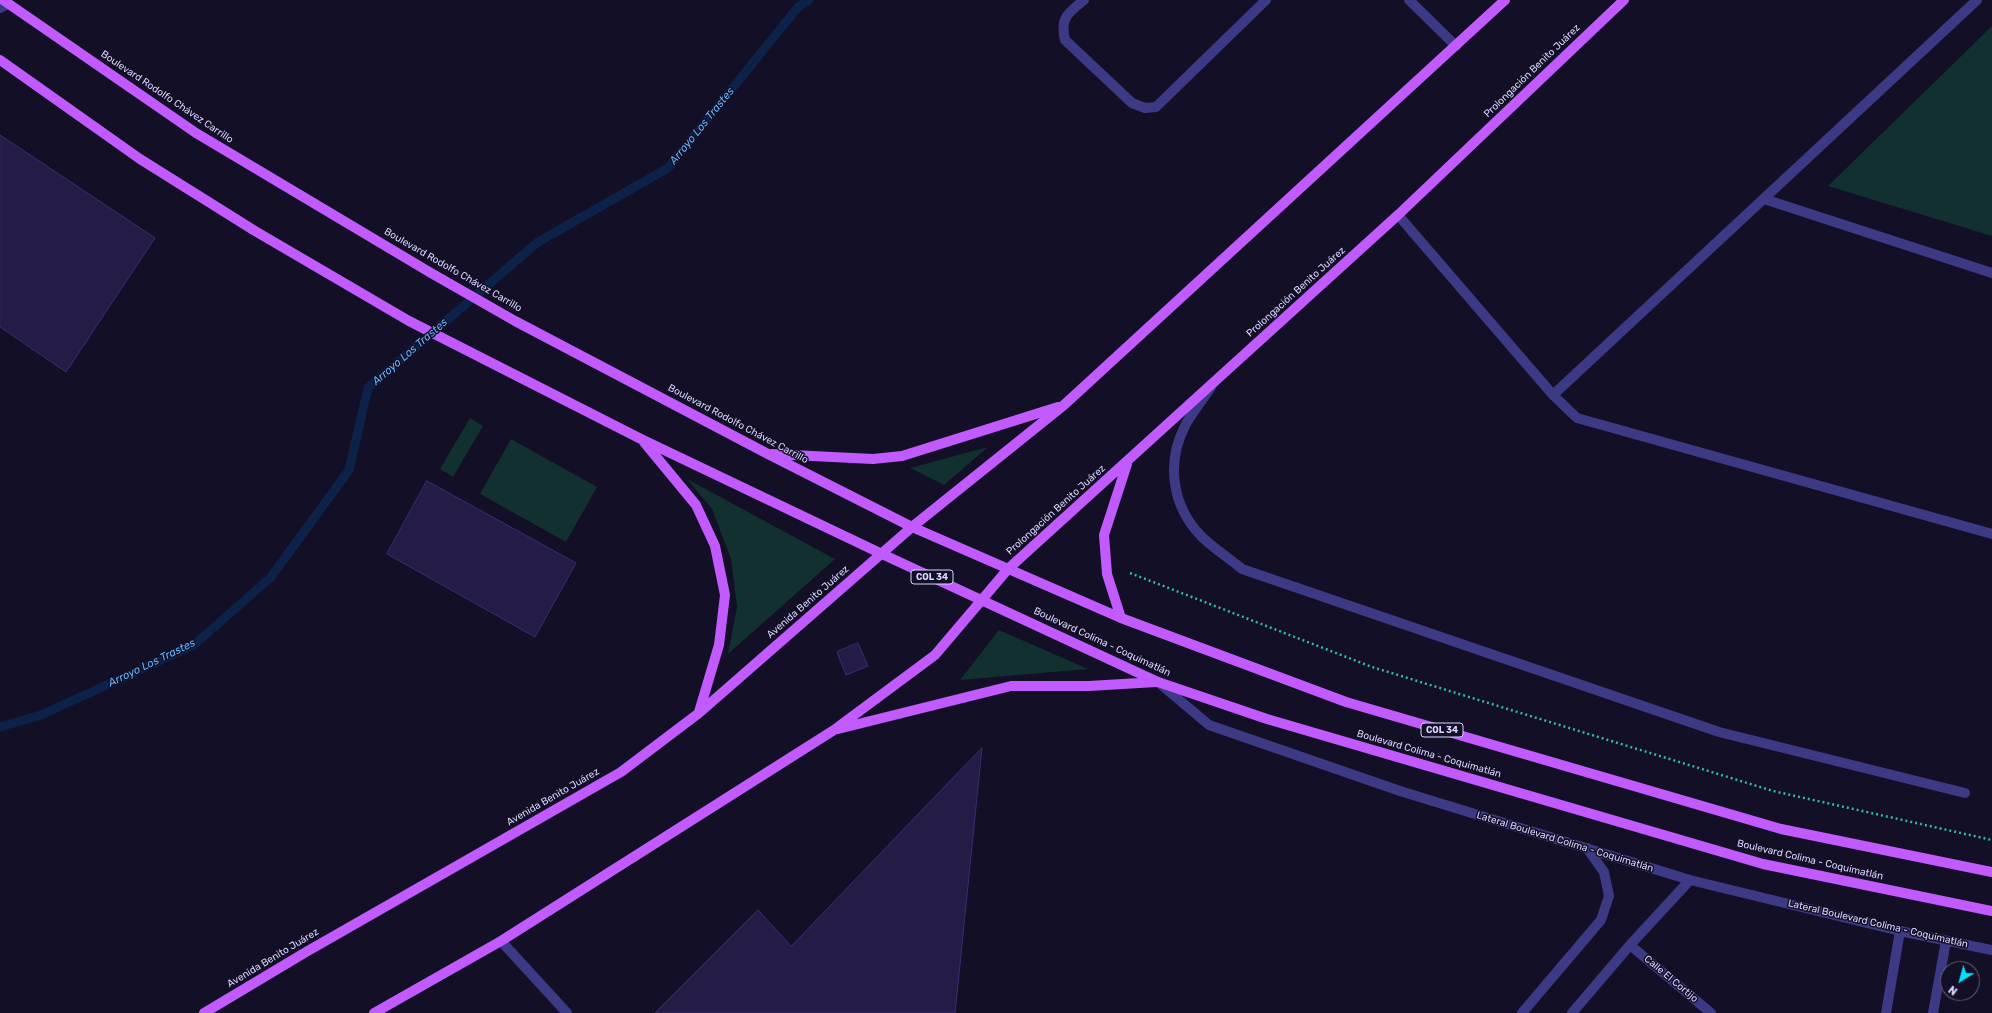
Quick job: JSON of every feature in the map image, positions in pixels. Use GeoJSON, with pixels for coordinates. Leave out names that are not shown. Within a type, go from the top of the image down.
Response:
{"type":"FeatureCollection","features":[{"type":"Feature","properties":{"kind":"main road"},"geometry":{"type":"LineString","coordinates":[[0,60],[140,158],[255,231],[357,292],[462,349],[641,438],[882,554],[912,527],[1064,405],[1505,0]]}},
{"type":"Feature","properties":{"kind":"main road","name":"Prolongación Benito Juárez"},"geometry":{"type":"LineString","coordinates":[[982,600],[1008,569],[1127,463],[1398,215],[1624,0]]}},
{"type":"Feature","properties":{"kind":"main road","name":"Boulevard Rodolfo Chávez Carrillo"},"geometry":{"type":"LineString","coordinates":[[4,4],[196,133],[431,273],[515,321],[768,454],[912,527]]}},
{"type":"Feature","properties":{"kind":"main road"},"geometry":{"type":"LineString","coordinates":[[768,454],[873,459],[902,456],[1064,405]]}},
{"type":"Feature","properties":{"kind":"main road"},"geometry":{"type":"LineString","coordinates":[[641,438],[696,505],[715,546],[725,595],[720,645],[699,713]]}},
{"type":"Feature","properties":{"kind":"main road"},"geometry":{"type":"LineString","coordinates":[[1121,618],[1105,563],[1104,535],[1127,463]]}},
{"type":"Feature","properties":{"kind":"main road","name":"COL 34"},"geometry":{"type":"LineString","coordinates":[[912,527],[1121,618],[1346,702],[1766,825],[1992,872]]}},
{"type":"Feature","properties":{"kind":"main road","name":"Boulevard Colima - Coquimatlán"},"geometry":{"type":"LineString","coordinates":[[882,554],[1158,682],[1267,719],[1763,864],[1992,910]]}},
{"type":"Feature","properties":{"kind":"main road","name":"Avenida Benito Juárez"},"geometry":{"type":"LineString","coordinates":[[204,1013],[313,948],[621,772],[699,713],[882,554]]}},
{"type":"Feature","properties":{"kind":"main road"},"geometry":{"type":"LineString","coordinates":[[374,1013],[501,941],[834,730],[935,655],[982,600]]}},
{"type":"Feature","properties":{"kind":"main road"},"geometry":{"type":"LineString","coordinates":[[834,730],[1011,686],[1089,686],[1158,682]]}},
{"type":"Feature","properties":{"kind":"street"},"geometry":{"type":"LineString","coordinates":[[1084,0],[1066,15],[1062,28],[1065,40],[1132,103],[1145,108],[1156,106],[1266,0]]}},
{"type":"Feature","properties":{"kind":"street"},"geometry":{"type":"LineString","coordinates":[[1409,0],[1456,46]]}},
{"type":"Feature","properties":{"kind":"street"},"geometry":{"type":"LineString","coordinates":[[1553,395],[1977,0]]}},
{"type":"Feature","properties":{"kind":"street"},"geometry":{"type":"LineString","coordinates":[[1764,199],[1992,274]]}},
{"type":"Feature","properties":{"kind":"street"},"geometry":{"type":"LineString","coordinates":[[1398,215],[1553,395],[1577,418],[1992,534]]}},
{"type":"Feature","properties":{"kind":"street"},"geometry":{"type":"LineString","coordinates":[[1214,383],[1185,426],[1175,454],[1174,484],[1183,512],[1197,530],[1242,569],[1719,732],[1965,793]]}},
{"type":"Feature","properties":{"kind":"street","name":"Lateral Boulevard Colima - Coquimatlán"},"geometry":{"type":"LineString","coordinates":[[1158,682],[1209,725],[1400,791],[1690,880],[1900,931],[1992,950]]}},
{"type":"Feature","properties":{"kind":"street"},"geometry":{"type":"LineString","coordinates":[[1522,1013],[1601,920],[1609,896],[1604,872],[1587,848]]}},
{"type":"Feature","properties":{"kind":"street"},"geometry":{"type":"LineString","coordinates":[[1572,1013],[1630,944],[1690,880]]}},
{"type":"Feature","properties":{"kind":"street"},"geometry":{"type":"LineString","coordinates":[[1886,1013],[1900,931]]}},
{"type":"Feature","properties":{"kind":"street"},"geometry":{"type":"LineString","coordinates":[[501,941],[567,1013]]}},
{"type":"Feature","properties":{"kind":"street"},"geometry":{"type":"LineString","coordinates":[[1933,1013],[1946,941]]}},
{"type":"Feature","properties":{"kind":"street","name":"Calle El Cortijo"},"geometry":{"type":"LineString","coordinates":[[1630,944],[1711,1013]]}},
{"type":"Feature","properties":{"kind":"path"},"geometry":{"type":"LineString","coordinates":[[1105,563],[1380,670],[1773,792],[1992,840]]}},
{"type":"Feature","properties":{"kind":"green space"},"geometry":{"type":"Polygon","coordinates":[[[1992,26],[1992,236],[1828,186],[1992,26]]]}},
{"type":"Feature","properties":{"kind":"green space"},"geometry":{"type":"Polygon","coordinates":[[[470,418],[483,426],[453,477],[440,469],[470,418]]]}},
{"type":"Feature","properties":{"kind":"green space"},"geometry":{"type":"Polygon","coordinates":[[[511,439],[597,487],[566,542],[480,494],[511,439]]]}},
{"type":"Feature","properties":{"kind":"green space"},"geometry":{"type":"Polygon","coordinates":[[[988,447],[944,485],[910,468],[988,447]]]}},
{"type":"Feature","properties":{"kind":"green space"},"geometry":{"type":"Polygon","coordinates":[[[687,479],[835,559],[728,654],[737,607],[731,559],[712,509],[687,479]]]}},
{"type":"Feature","properties":{"kind":"green space"},"geometry":{"type":"Polygon","coordinates":[[[999,630],[1088,669],[960,680],[999,630]]]}},
{"type":"Feature","properties":{"kind":"building"},"geometry":{"type":"Polygon","coordinates":[[[0,135],[155,238],[66,372],[0,327],[0,135]]]}},
{"type":"Feature","properties":{"kind":"building"},"geometry":{"type":"Polygon","coordinates":[[[427,481],[576,563],[535,637],[387,554],[427,481]]]}},
{"type":"Feature","properties":{"kind":"building"},"geometry":{"type":"Polygon","coordinates":[[[858,643],[868,666],[846,675],[837,652],[858,643]]]}},
{"type":"Feature","properties":{"kind":"building"},"geometry":{"type":"Polygon","coordinates":[[[982,748],[955,1013],[655,1013],[758,910],[791,946],[982,748]]]}},
{"type":"Feature","properties":{"kind":"waterway","name":"Arroyo Los Trastes"},"geometry":{"type":"LineString","coordinates":[[0,727],[41,715],[194,645],[271,577],[349,470],[368,388],[538,242],[668,168],[798,7],[809,0]]}}]}
